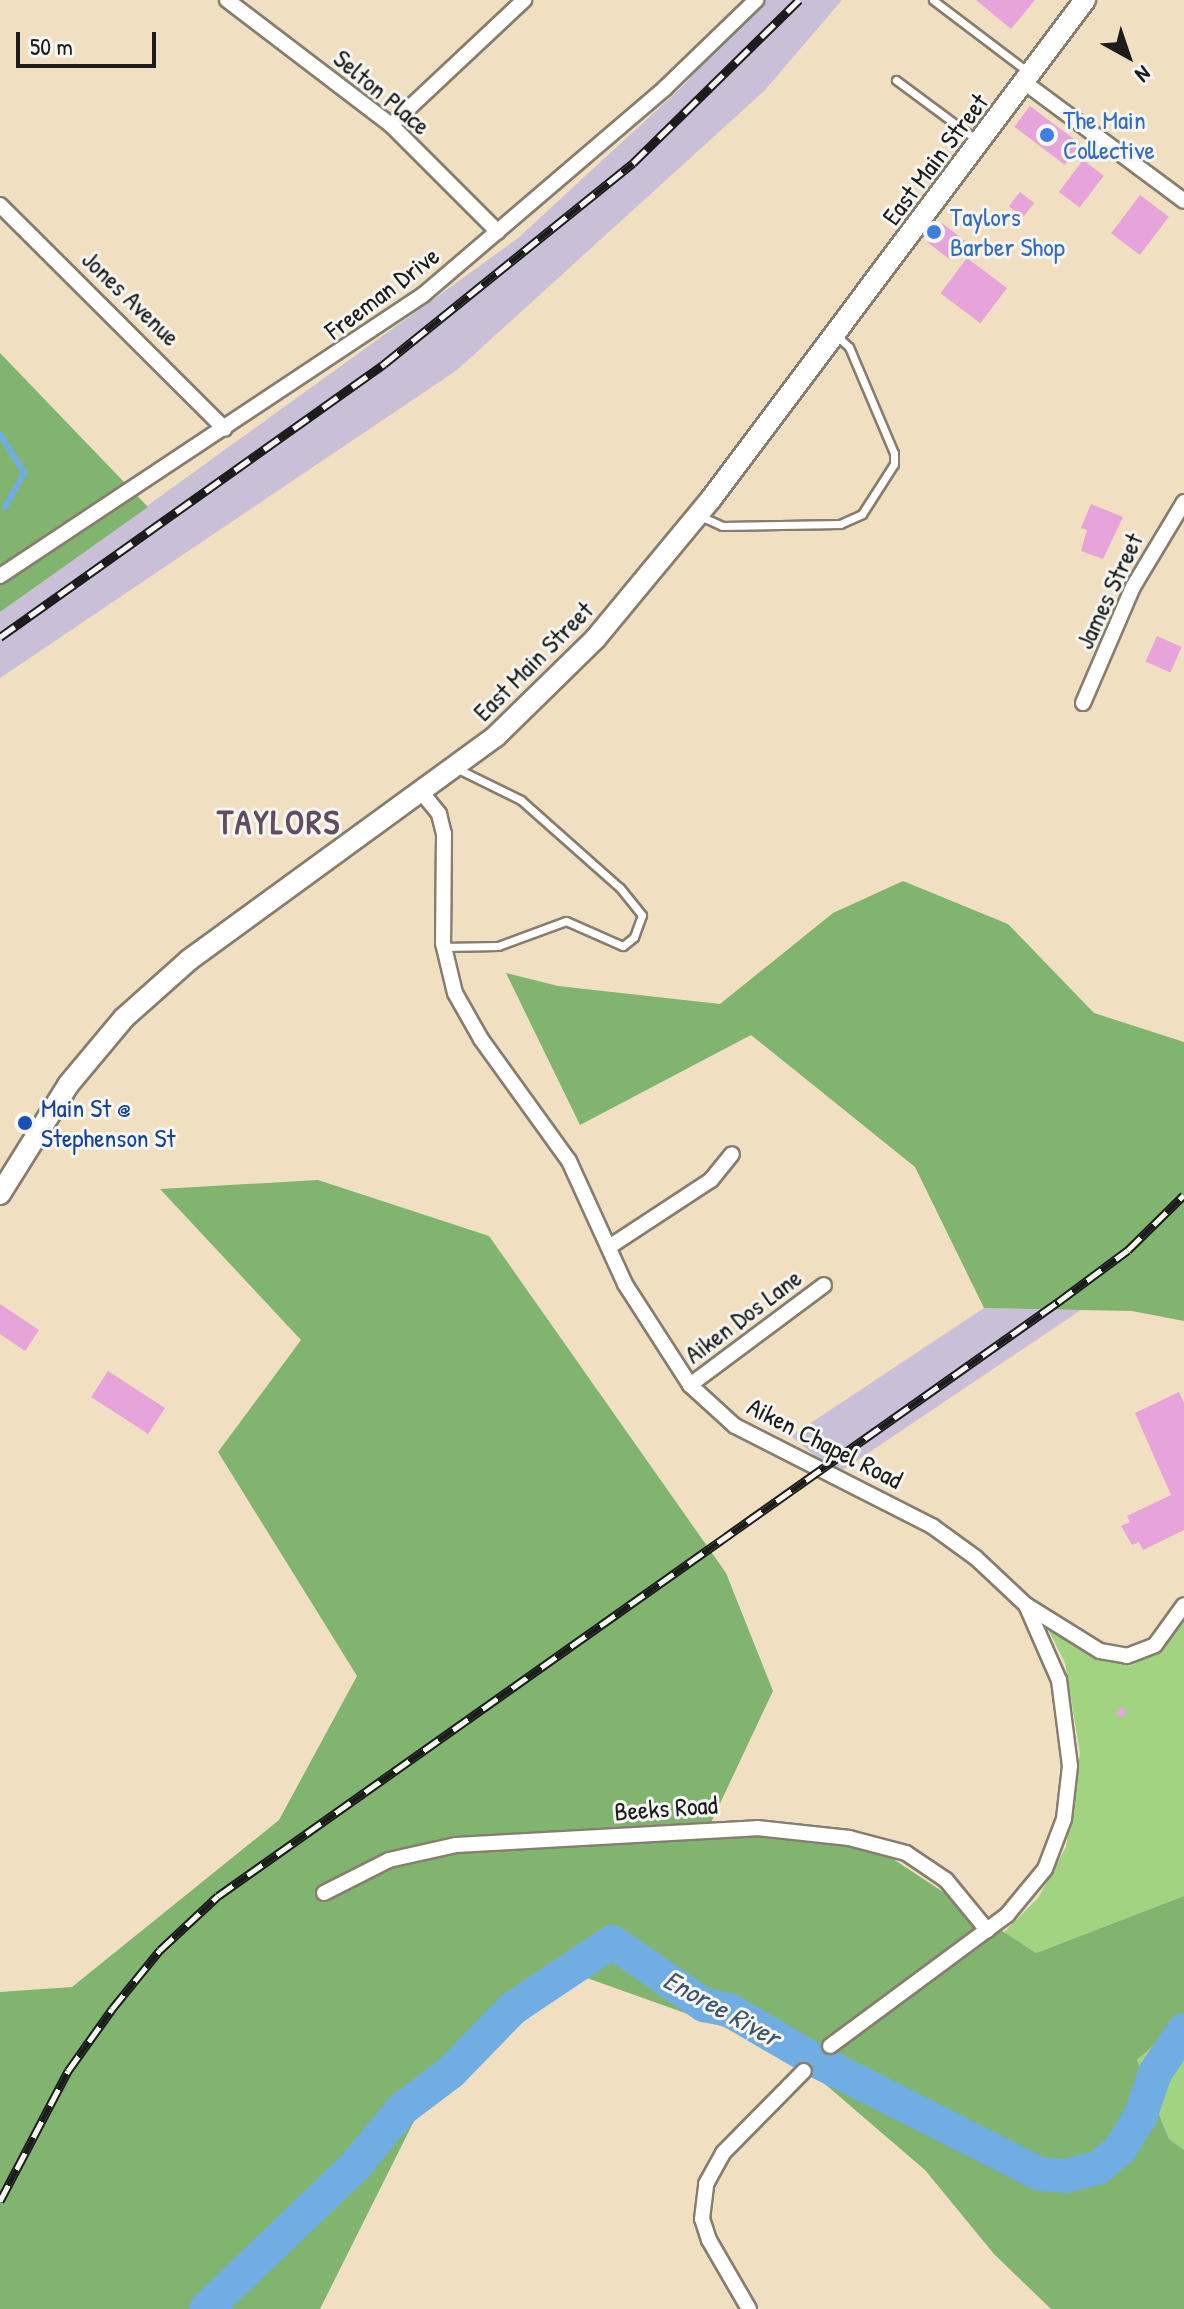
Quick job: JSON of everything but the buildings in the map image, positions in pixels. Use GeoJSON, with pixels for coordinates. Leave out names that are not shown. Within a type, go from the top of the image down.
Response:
{"type":"FeatureCollection","features":[{"type":"Feature","properties":{"kind":"street","name":"Selton Place"},"geometry":{"type":"LineString","coordinates":[[227,0],[391,125],[498,232]]}},
{"type":"Feature","properties":{"kind":"street"},"geometry":{"type":"LineString","coordinates":[[391,125],[524,0]]}},
{"type":"Feature","properties":{"kind":"street","name":"Freeman Drive"},"geometry":{"type":"LineString","coordinates":[[0,576],[378,329],[498,232],[685,71],[756,0]]}},
{"type":"Feature","properties":{"kind":"street","name":"East Main Street"},"geometry":{"type":"LineString","coordinates":[[3,1182],[68,1085],[124,1018],[189,960],[423,794],[565,671],[698,515],[1085,0]]}},
{"type":"Feature","properties":{"kind":"street"},"geometry":{"type":"LineString","coordinates":[[1027,78],[1184,201]]}},
{"type":"Feature","properties":{"kind":"street","name":"Jones Avenue"},"geometry":{"type":"LineString","coordinates":[[0,205],[225,429]]}},
{"type":"Feature","properties":{"kind":"street","name":"James Street"},"geometry":{"type":"LineString","coordinates":[[1083,703],[1133,587],[1184,502]]}},
{"type":"Feature","properties":{"kind":"street","name":"Aiken Chapel Road"},"geometry":{"type":"LineString","coordinates":[[423,794],[439,814],[444,834],[444,947],[465,1013],[569,1161],[625,1284],[690,1385],[735,1426],[951,1538],[1026,1605],[1064,1699],[1068,1794],[1045,1869],[1021,1901],[987,1930],[830,2046]]}},
{"type":"Feature","properties":{"kind":"street"},"geometry":{"type":"LineString","coordinates":[[609,1247],[711,1180],[732,1154]]}},
{"type":"Feature","properties":{"kind":"street","name":"Aiken Dos Lane"},"geometry":{"type":"LineString","coordinates":[[690,1385],[824,1285]]}},
{"type":"Feature","properties":{"kind":"street"},"geometry":{"type":"LineString","coordinates":[[1026,1605],[1100,1651],[1127,1656],[1155,1645],[1184,1605]]}},
{"type":"Feature","properties":{"kind":"street","name":"Beeks Road"},"geometry":{"type":"LineString","coordinates":[[324,1893],[389,1860],[456,1845],[757,1828],[849,1838],[906,1853],[946,1880],[987,1930]]}},
{"type":"Feature","properties":{"kind":"street"},"geometry":{"type":"LineString","coordinates":[[749,2309],[709,2240],[702,2219],[706,2184],[723,2153],[804,2071]]}},
{"type":"Feature","properties":{"kind":"lane"},"geometry":{"type":"LineString","coordinates":[[933,0],[1027,78]]}},
{"type":"Feature","properties":{"kind":"lane"},"geometry":{"type":"LineString","coordinates":[[896,80],[979,142]]}},
{"type":"Feature","properties":{"kind":"lane"},"geometry":{"type":"LineString","coordinates":[[698,515],[722,526],[840,524],[862,514],[894,464],[894,453],[849,347],[836,335]]}},
{"type":"Feature","properties":{"kind":"lane"},"geometry":{"type":"LineString","coordinates":[[444,947],[498,946],[566,921],[605,942],[623,946],[634,937],[642,915],[636,904],[521,800],[456,768]]}},
{"type":"Feature","properties":{"kind":"shaded area"},"geometry":{"type":"Polygon","coordinates":[[[759,0],[842,0],[765,90],[457,370],[0,678],[0,612],[517,239],[684,85],[759,0]]]}},
{"type":"Feature","properties":{"kind":"shaded area"},"geometry":{"type":"Polygon","coordinates":[[[984,1308],[1081,1310],[837,1474],[791,1436],[984,1308]]]}},
{"type":"Feature","properties":{"kind":"green space"},"geometry":{"type":"Polygon","coordinates":[[[0,353],[148,507],[0,612],[0,353]]]}},
{"type":"Feature","properties":{"kind":"green space"},"geometry":{"type":"Polygon","coordinates":[[[903,881],[1008,924],[1094,1013],[1184,1042],[1184,1321],[1132,1311],[984,1308],[915,1167],[751,1035],[580,1125],[506,973],[558,986],[720,1004],[833,913],[903,881]]]}},
{"type":"Feature","properties":{"kind":"green space"},"geometry":{"type":"Polygon","coordinates":[[[318,1180],[489,1236],[726,1573],[773,1691],[708,1829],[881,1851],[1036,1953],[1184,1896],[1184,2019],[1137,2060],[1169,2139],[1184,2150],[1184,2309],[1051,2309],[994,2254],[925,2170],[783,2048],[573,1973],[420,2109],[320,2309],[0,2309],[0,1992],[72,1987],[279,1820],[357,1676],[218,1452],[301,1340],[160,1189],[318,1180]]]}},
{"type":"Feature","properties":{"kind":"green space"},"geometry":{"type":"Polygon","coordinates":[[[1184,1617],[1184,1896],[1036,1953],[1004,1932],[1038,1898],[1066,1847],[1080,1753],[1065,1663],[1047,1627],[1130,1666],[1161,1649],[1184,1617]]]}},
{"type":"Feature","properties":{"kind":"green space"},"geometry":{"type":"Polygon","coordinates":[[[1184,2019],[1184,2150],[1169,2139],[1137,2060],[1184,2019]]]}},
{"type":"Feature","properties":{"kind":"waterway"},"geometry":{"type":"LineString","coordinates":[[0,434],[24,473],[5,507]]}},
{"type":"Feature","properties":{"kind":"waterway","name":"Enoree River"},"geometry":{"type":"LineString","coordinates":[[206,2309],[356,2165],[402,2109],[451,2072],[513,2008],[612,1942],[704,2005],[729,2010],[813,2059],[1040,2174],[1065,2176],[1098,2168],[1120,2149],[1140,2117],[1155,2073],[1184,2030]]}},
{"type":"Feature","properties":{"kind":"railway"},"geometry":{"type":"LineString","coordinates":[[0,637],[384,364],[633,163],[799,0]]}},
{"type":"Feature","properties":{"kind":"railway"},"geometry":{"type":"LineString","coordinates":[[0,2201],[68,2071],[112,2009],[160,1950],[218,1896],[1058,1302],[1128,1250],[1184,1195]]}},
{"type":"Feature","properties":{"kind":"place","name":"The Main Collective"},"geometry":{"type":"Point","coordinates":[1047,135]}},
{"type":"Feature","properties":{"kind":"place","name":"Taylors Barber Shop"},"geometry":{"type":"Point","coordinates":[934,232]}},
{"type":"Feature","properties":{"kind":"place","name":"Main St @ Stephenson St"},"geometry":{"type":"Point","coordinates":[25,1123]}},
{"type":"Feature","properties":{"kind":"district","name":"TAYLORS"},"geometry":{"type":"Point","coordinates":[279,823]}}]}
